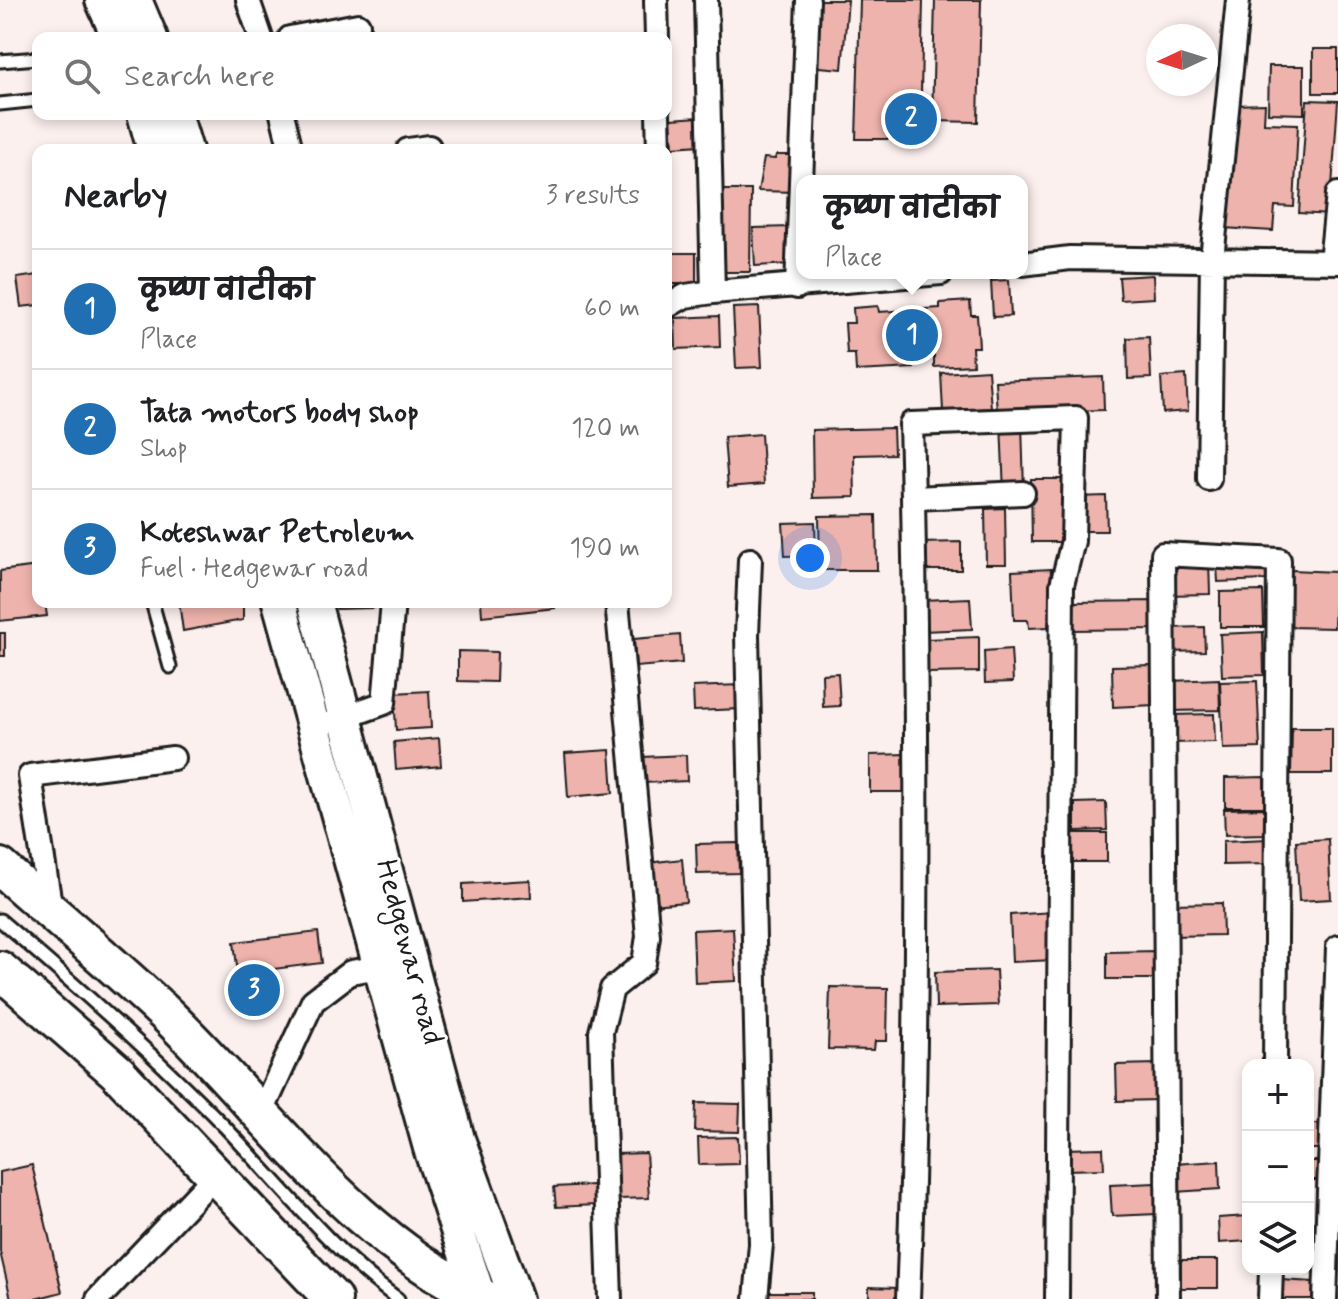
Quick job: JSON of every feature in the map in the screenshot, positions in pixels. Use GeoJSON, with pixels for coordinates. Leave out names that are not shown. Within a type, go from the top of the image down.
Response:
{"type":"FeatureCollection","features":[{"type":"Feature","properties":{"kind":"main road"},"geometry":{"type":"LineString","coordinates":[[102,0],[116,32]]}},
{"type":"Feature","properties":{"kind":"main road"},"geometry":{"type":"LineString","coordinates":[[135,0],[148,32]]}},
{"type":"Feature","properties":{"kind":"main road"},"geometry":{"type":"LineString","coordinates":[[146,120],[152,144]]}},
{"type":"Feature","properties":{"kind":"main road"},"geometry":{"type":"LineString","coordinates":[[177,120],[184,144]]}},
{"type":"Feature","properties":{"kind":"main road","name":"Hedgewar road"},"geometry":{"type":"LineString","coordinates":[[281,608],[430,1148],[482,1298]]}},
{"type":"Feature","properties":{"kind":"main road","name":"Hedgewar road"},"geometry":{"type":"LineString","coordinates":[[316,608],[458,1139],[516,1299]]}},
{"type":"Feature","properties":{"kind":"main road"},"geometry":{"type":"LineString","coordinates":[[0,867],[169,1017],[387,1242],[482,1298]]}},
{"type":"Feature","properties":{"kind":"main road"},"geometry":{"type":"LineString","coordinates":[[0,970],[117,1072],[333,1299]]}},
{"type":"Feature","properties":{"kind":"street"},"geometry":{"type":"LineString","coordinates":[[248,0],[259,32]]}},
{"type":"Feature","properties":{"kind":"street"},"geometry":{"type":"LineString","coordinates":[[656,0],[657,32]]}},
{"type":"Feature","properties":{"kind":"street"},"geometry":{"type":"LineString","coordinates":[[706,0],[713,292]]}},
{"type":"Feature","properties":{"kind":"street"},"geometry":{"type":"LineString","coordinates":[[801,175],[808,0]]}},
{"type":"Feature","properties":{"kind":"street"},"geometry":{"type":"LineString","coordinates":[[1209,479],[1212,259],[1238,0]]}},
{"type":"Feature","properties":{"kind":"street"},"geometry":{"type":"LineString","coordinates":[[321,32],[358,25]]}},
{"type":"Feature","properties":{"kind":"street"},"geometry":{"type":"LineString","coordinates":[[284,120],[290,144]]}},
{"type":"Feature","properties":{"kind":"street"},"geometry":{"type":"LineString","coordinates":[[658,120],[659,144]]}},
{"type":"Feature","properties":{"kind":"street"},"geometry":{"type":"LineString","coordinates":[[1028,263],[1070,258],[1334,262],[1338,194]]}},
{"type":"Feature","properties":{"kind":"street"},"geometry":{"type":"LineString","coordinates":[[797,279],[797,287]]}},
{"type":"Feature","properties":{"kind":"street"},"geometry":{"type":"LineString","coordinates":[[672,304],[685,296],[713,292],[879,279]]}},
{"type":"Feature","properties":{"kind":"street"},"geometry":{"type":"LineString","coordinates":[[908,1299],[915,1136],[918,801],[911,424],[1076,418],[1073,541],[1062,585],[1057,1299]]}},
{"type":"Feature","properties":{"kind":"street"},"geometry":{"type":"LineString","coordinates":[[913,498],[1023,493]]}},
{"type":"Feature","properties":{"kind":"street"},"geometry":{"type":"LineString","coordinates":[[1168,1299],[1163,554],[1279,560],[1275,1059]]}},
{"type":"Feature","properties":{"kind":"street"},"geometry":{"type":"LineString","coordinates":[[750,560],[747,635],[761,1244],[756,1299]]}},
{"type":"Feature","properties":{"kind":"street"},"geometry":{"type":"LineString","coordinates":[[314,727],[384,703],[392,608]]}},
{"type":"Feature","properties":{"kind":"street"},"geometry":{"type":"LineString","coordinates":[[610,1299],[601,1032],[612,989],[644,963],[648,936],[618,608]]}},
{"type":"Feature","properties":{"kind":"street"},"geometry":{"type":"LineString","coordinates":[[51,912],[30,776],[173,758]]}},
{"type":"Feature","properties":{"kind":"street"},"geometry":{"type":"LineString","coordinates":[[1325,1299],[1338,947]]}},
{"type":"Feature","properties":{"kind":"street"},"geometry":{"type":"LineString","coordinates":[[261,1114],[313,1001],[351,972],[412,962]]}},
{"type":"Feature","properties":{"kind":"street"},"geometry":{"type":"LineString","coordinates":[[98,1299],[215,1176]]}},
{"type":"Feature","properties":{"kind":"street"},"geometry":{"type":"LineString","coordinates":[[1270,1299],[1271,1275]]}},
{"type":"Feature","properties":{"kind":"lane"},"geometry":{"type":"LineString","coordinates":[[0,61],[32,58]]}},
{"type":"Feature","properties":{"kind":"lane"},"geometry":{"type":"LineString","coordinates":[[0,104],[32,101]]}},
{"type":"Feature","properties":{"kind":"lane"},"geometry":{"type":"LineString","coordinates":[[154,608],[170,667]]}},
{"type":"Feature","properties":{"kind":"lane"},"geometry":{"type":"LineString","coordinates":[[0,920],[85,992],[223,1125],[361,1272],[398,1299]]}},
{"type":"Feature","properties":{"kind":"building"},"geometry":{"type":"Polygon","coordinates":[[[813,0],[848,0],[842,69],[807,66],[813,0]]]}},
{"type":"Feature","properties":{"kind":"building"},"geometry":{"type":"Polygon","coordinates":[[[860,0],[923,0],[920,139],[856,139],[860,0]]]}},
{"type":"Feature","properties":{"kind":"building"},"geometry":{"type":"Polygon","coordinates":[[[935,0],[981,0],[978,122],[932,121],[935,0]]]}},
{"type":"Feature","properties":{"kind":"building"},"geometry":{"type":"Polygon","coordinates":[[[1313,49],[1338,49],[1338,93],[1313,93],[1313,49]]]}},
{"type":"Feature","properties":{"kind":"building"},"geometry":{"type":"Polygon","coordinates":[[[1269,66],[1304,66],[1304,114],[1268,113],[1269,66]]]}},
{"type":"Feature","properties":{"kind":"building"},"geometry":{"type":"Polygon","coordinates":[[[1307,100],[1338,101],[1330,215],[1299,213],[1307,100]]]}},
{"type":"Feature","properties":{"kind":"building"},"geometry":{"type":"Polygon","coordinates":[[[1265,104],[1264,123],[1298,124],[1294,207],[1275,206],[1273,231],[1223,228],[1232,105],[1265,104]]]}},
{"type":"Feature","properties":{"kind":"building"},"geometry":{"type":"Polygon","coordinates":[[[699,117],[700,145],[673,147],[672,119],[699,117]]]}},
{"type":"Feature","properties":{"kind":"building"},"geometry":{"type":"Polygon","coordinates":[[[776,155],[797,155],[796,192],[758,191],[764,158],[775,159],[776,155]]]}},
{"type":"Feature","properties":{"kind":"building"},"geometry":{"type":"Polygon","coordinates":[[[722,190],[751,190],[750,272],[722,272],[722,190]]]}},
{"type":"Feature","properties":{"kind":"building"},"geometry":{"type":"Polygon","coordinates":[[[790,227],[791,264],[755,266],[753,228],[790,227]]]}},
{"type":"Feature","properties":{"kind":"building"},"geometry":{"type":"Polygon","coordinates":[[[672,253],[696,253],[696,284],[672,284],[672,253]]]}},
{"type":"Feature","properties":{"kind":"building"},"geometry":{"type":"Polygon","coordinates":[[[1153,275],[1154,298],[1121,300],[1119,277],[1153,275]]]}},
{"type":"Feature","properties":{"kind":"building"},"geometry":{"type":"Polygon","coordinates":[[[32,276],[32,306],[21,307],[17,278],[32,276]]]}},
{"type":"Feature","properties":{"kind":"building"},"geometry":{"type":"Polygon","coordinates":[[[1009,280],[1011,316],[993,317],[991,281],[1009,280]]]}},
{"type":"Feature","properties":{"kind":"building"},"geometry":{"type":"Polygon","coordinates":[[[970,301],[971,315],[977,315],[979,347],[972,347],[973,365],[934,367],[934,356],[913,357],[914,368],[856,371],[855,354],[847,354],[845,323],[854,323],[853,308],[878,306],[879,312],[940,308],[940,303],[970,301]]]}},
{"type":"Feature","properties":{"kind":"building"},"geometry":{"type":"Polygon","coordinates":[[[759,307],[762,367],[736,368],[733,308],[759,307]]]}},
{"type":"Feature","properties":{"kind":"building"},"geometry":{"type":"Polygon","coordinates":[[[719,316],[720,347],[676,349],[675,318],[719,316]]]}},
{"type":"Feature","properties":{"kind":"building"},"geometry":{"type":"Polygon","coordinates":[[[1149,337],[1151,378],[1128,379],[1127,338],[1149,337]]]}},
{"type":"Feature","properties":{"kind":"building"},"geometry":{"type":"Polygon","coordinates":[[[988,370],[991,408],[943,411],[941,373],[988,370]]]}},
{"type":"Feature","properties":{"kind":"building"},"geometry":{"type":"Polygon","coordinates":[[[1186,375],[1188,411],[1163,413],[1161,377],[1186,375]]]}},
{"type":"Feature","properties":{"kind":"building"},"geometry":{"type":"Polygon","coordinates":[[[1103,377],[1104,410],[997,413],[995,381],[1103,377]]]}},
{"type":"Feature","properties":{"kind":"building"},"geometry":{"type":"Polygon","coordinates":[[[1022,423],[1024,491],[1004,492],[1001,424],[1022,423]]]}},
{"type":"Feature","properties":{"kind":"building"},"geometry":{"type":"Polygon","coordinates":[[[893,428],[894,454],[854,455],[855,497],[813,498],[812,430],[893,428]]]}},
{"type":"Feature","properties":{"kind":"building"},"geometry":{"type":"Polygon","coordinates":[[[761,434],[764,484],[728,487],[724,437],[761,434]]]}},
{"type":"Feature","properties":{"kind":"building"},"geometry":{"type":"Polygon","coordinates":[[[1031,479],[1063,479],[1064,542],[1032,542],[1031,479]]]}},
{"type":"Feature","properties":{"kind":"building"},"geometry":{"type":"Polygon","coordinates":[[[1106,496],[1107,531],[1078,531],[1076,497],[1106,496]]]}},
{"type":"Feature","properties":{"kind":"building"},"geometry":{"type":"Polygon","coordinates":[[[1005,508],[1006,564],[986,564],[985,509],[1005,508]]]}},
{"type":"Feature","properties":{"kind":"building"},"geometry":{"type":"Polygon","coordinates":[[[876,515],[877,570],[820,570],[819,516],[876,515]]]}},
{"type":"Feature","properties":{"kind":"building"},"geometry":{"type":"Polygon","coordinates":[[[815,522],[816,555],[785,556],[783,523],[815,522]]]}},
{"type":"Feature","properties":{"kind":"building"},"geometry":{"type":"Polygon","coordinates":[[[961,542],[961,570],[918,570],[918,543],[961,542]]]}},
{"type":"Feature","properties":{"kind":"building"},"geometry":{"type":"Polygon","coordinates":[[[1265,548],[1266,580],[1218,582],[1216,550],[1265,548]]]}},
{"type":"Feature","properties":{"kind":"building"},"geometry":{"type":"Polygon","coordinates":[[[1209,561],[1210,594],[1167,595],[1166,562],[1209,561]]]}},
{"type":"Feature","properties":{"kind":"building"},"geometry":{"type":"Polygon","coordinates":[[[32,567],[32,608],[46,608],[47,616],[0,621],[0,571],[32,567]]]}},
{"type":"Feature","properties":{"kind":"building"},"geometry":{"type":"Polygon","coordinates":[[[1051,569],[1048,627],[1029,628],[1028,620],[1014,620],[1012,571],[1051,569]]]}},
{"type":"Feature","properties":{"kind":"building"},"geometry":{"type":"Polygon","coordinates":[[[1291,570],[1336,572],[1334,628],[1289,627],[1291,570]]]}},
{"type":"Feature","properties":{"kind":"building"},"geometry":{"type":"Polygon","coordinates":[[[1263,591],[1264,627],[1220,627],[1220,592],[1263,591]]]}},
{"type":"Feature","properties":{"kind":"building"},"geometry":{"type":"Polygon","coordinates":[[[970,598],[972,629],[922,631],[921,600],[970,598]]]}},
{"type":"Feature","properties":{"kind":"building"},"geometry":{"type":"Polygon","coordinates":[[[1158,601],[1158,629],[1072,630],[1072,602],[1158,601]]]}},
{"type":"Feature","properties":{"kind":"building"},"geometry":{"type":"Polygon","coordinates":[[[180,608],[243,608],[243,620],[183,631],[180,608]]]}},
{"type":"Feature","properties":{"kind":"building"},"geometry":{"type":"Polygon","coordinates":[[[481,608],[555,608],[482,616],[481,608]]]}},
{"type":"Feature","properties":{"kind":"building"},"geometry":{"type":"Polygon","coordinates":[[[1204,627],[1205,651],[1167,652],[1166,628],[1204,627]]]}},
{"type":"Feature","properties":{"kind":"building"},"geometry":{"type":"Polygon","coordinates":[[[1263,632],[1264,675],[1222,676],[1220,634],[1263,632]]]}},
{"type":"Feature","properties":{"kind":"building"},"geometry":{"type":"Polygon","coordinates":[[[0,633],[5,633],[5,656],[0,656],[0,633]]]}},
{"type":"Feature","properties":{"kind":"building"},"geometry":{"type":"Polygon","coordinates":[[[680,635],[682,663],[636,667],[634,639],[680,635]]]}},
{"type":"Feature","properties":{"kind":"building"},"geometry":{"type":"Polygon","coordinates":[[[979,637],[979,672],[927,673],[926,639],[979,637]]]}},
{"type":"Feature","properties":{"kind":"building"},"geometry":{"type":"Polygon","coordinates":[[[1011,649],[1013,682],[985,683],[984,651],[1011,649]]]}},
{"type":"Feature","properties":{"kind":"building"},"geometry":{"type":"Polygon","coordinates":[[[458,651],[497,652],[496,682],[458,681],[458,651]]]}},
{"type":"Feature","properties":{"kind":"building"},"geometry":{"type":"Polygon","coordinates":[[[1153,665],[1155,705],[1113,707],[1112,666],[1153,665]]]}},
{"type":"Feature","properties":{"kind":"building"},"geometry":{"type":"Polygon","coordinates":[[[838,673],[840,706],[823,707],[822,674],[838,673]]]}},
{"type":"Feature","properties":{"kind":"building"},"geometry":{"type":"Polygon","coordinates":[[[1219,679],[1220,710],[1170,711],[1170,681],[1219,679]]]}},
{"type":"Feature","properties":{"kind":"building"},"geometry":{"type":"Polygon","coordinates":[[[1257,681],[1260,748],[1223,749],[1220,682],[1257,681]]]}},
{"type":"Feature","properties":{"kind":"building"},"geometry":{"type":"Polygon","coordinates":[[[739,685],[740,709],[694,711],[693,687],[739,685]]]}},
{"type":"Feature","properties":{"kind":"building"},"geometry":{"type":"Polygon","coordinates":[[[429,691],[431,728],[396,730],[394,693],[429,691]]]}},
{"type":"Feature","properties":{"kind":"building"},"geometry":{"type":"Polygon","coordinates":[[[1214,714],[1215,742],[1171,743],[1171,715],[1214,714]]]}},
{"type":"Feature","properties":{"kind":"building"},"geometry":{"type":"Polygon","coordinates":[[[1292,728],[1332,728],[1332,774],[1291,774],[1292,728]]]}},
{"type":"Feature","properties":{"kind":"building"},"geometry":{"type":"Polygon","coordinates":[[[439,738],[441,766],[396,770],[394,742],[439,738]]]}},
{"type":"Feature","properties":{"kind":"building"},"geometry":{"type":"Polygon","coordinates":[[[610,750],[613,793],[568,797],[565,753],[610,750]]]}},
{"type":"Feature","properties":{"kind":"building"},"geometry":{"type":"Polygon","coordinates":[[[907,754],[907,792],[870,792],[870,755],[907,754]]]}},
{"type":"Feature","properties":{"kind":"building"},"geometry":{"type":"Polygon","coordinates":[[[686,755],[687,781],[643,783],[642,757],[686,755]]]}},
{"type":"Feature","properties":{"kind":"building"},"geometry":{"type":"Polygon","coordinates":[[[1264,777],[1265,807],[1225,807],[1225,778],[1264,777]]]}},
{"type":"Feature","properties":{"kind":"building"},"geometry":{"type":"Polygon","coordinates":[[[1106,802],[1107,830],[1075,831],[1075,803],[1106,802]]]}},
{"type":"Feature","properties":{"kind":"building"},"geometry":{"type":"Polygon","coordinates":[[[1265,808],[1266,834],[1225,835],[1224,809],[1265,808]]]}},
{"type":"Feature","properties":{"kind":"building"},"geometry":{"type":"Polygon","coordinates":[[[1071,833],[1107,833],[1107,862],[1072,862],[1071,833]]]}},
{"type":"Feature","properties":{"kind":"building"},"geometry":{"type":"Polygon","coordinates":[[[1268,839],[1269,864],[1223,865],[1223,841],[1268,839]]]}},
{"type":"Feature","properties":{"kind":"building"},"geometry":{"type":"Polygon","coordinates":[[[1328,839],[1331,899],[1299,901],[1296,841],[1328,839]]]}},
{"type":"Feature","properties":{"kind":"building"},"geometry":{"type":"Polygon","coordinates":[[[738,843],[739,873],[697,874],[696,844],[738,843]]]}},
{"type":"Feature","properties":{"kind":"building"},"geometry":{"type":"Polygon","coordinates":[[[682,859],[686,902],[651,905],[647,863],[682,859]]]}},
{"type":"Feature","properties":{"kind":"building"},"geometry":{"type":"Polygon","coordinates":[[[530,880],[531,897],[463,902],[463,884],[530,880]]]}},
{"type":"Feature","properties":{"kind":"building"},"geometry":{"type":"Polygon","coordinates":[[[1222,903],[1223,935],[1171,936],[1170,904],[1222,903]]]}},
{"type":"Feature","properties":{"kind":"building"},"geometry":{"type":"Polygon","coordinates":[[[1052,912],[1054,960],[1012,962],[1010,915],[1052,912]]]}},
{"type":"Feature","properties":{"kind":"building"},"geometry":{"type":"Polygon","coordinates":[[[733,928],[736,981],[695,983],[693,930],[733,928]]]}},
{"type":"Feature","properties":{"kind":"building"},"geometry":{"type":"Polygon","coordinates":[[[318,932],[322,963],[265,970],[270,1010],[243,1014],[234,942],[318,932]]]}},
{"type":"Feature","properties":{"kind":"building"},"geometry":{"type":"Polygon","coordinates":[[[1157,951],[1158,979],[1107,979],[1107,952],[1157,951]]]}},
{"type":"Feature","properties":{"kind":"building"},"geometry":{"type":"Polygon","coordinates":[[[996,970],[998,1005],[936,1007],[935,972],[996,970]]]}},
{"type":"Feature","properties":{"kind":"building"},"geometry":{"type":"Polygon","coordinates":[[[830,987],[888,988],[887,1041],[875,1041],[874,1050],[828,1049],[830,987]]]}},
{"type":"Feature","properties":{"kind":"building"},"geometry":{"type":"Polygon","coordinates":[[[1157,1064],[1158,1100],[1117,1101],[1116,1065],[1157,1064]]]}},
{"type":"Feature","properties":{"kind":"building"},"geometry":{"type":"Polygon","coordinates":[[[696,1103],[740,1104],[739,1132],[695,1131],[696,1103]]]}},
{"type":"Feature","properties":{"kind":"building"},"geometry":{"type":"Polygon","coordinates":[[[1314,1124],[1322,1124],[1323,1149],[1314,1149],[1314,1124]]]}},
{"type":"Feature","properties":{"kind":"building"},"geometry":{"type":"Polygon","coordinates":[[[738,1137],[739,1164],[699,1165],[698,1138],[738,1137]]]}},
{"type":"Feature","properties":{"kind":"building"},"geometry":{"type":"Polygon","coordinates":[[[1103,1148],[1104,1169],[1065,1170],[1064,1149],[1103,1148]]]}},
{"type":"Feature","properties":{"kind":"building"},"geometry":{"type":"Polygon","coordinates":[[[646,1153],[649,1198],[619,1199],[616,1154],[646,1153]]]}},
{"type":"Feature","properties":{"kind":"building"},"geometry":{"type":"Polygon","coordinates":[[[1219,1161],[1220,1189],[1175,1192],[1174,1164],[1219,1161]]]}},
{"type":"Feature","properties":{"kind":"building"},"geometry":{"type":"Polygon","coordinates":[[[1314,1161],[1321,1161],[1321,1180],[1314,1180],[1314,1161]]]}},
{"type":"Feature","properties":{"kind":"building"},"geometry":{"type":"Polygon","coordinates":[[[32,1165],[62,1292],[35,1299],[11,1299],[0,1252],[0,1172],[32,1165]]]}},
{"type":"Feature","properties":{"kind":"building"},"geometry":{"type":"Polygon","coordinates":[[[1155,1183],[1157,1214],[1112,1216],[1110,1185],[1155,1183]]]}},
{"type":"Feature","properties":{"kind":"building"},"geometry":{"type":"Polygon","coordinates":[[[593,1185],[595,1205],[556,1207],[554,1187],[593,1185]]]}},
{"type":"Feature","properties":{"kind":"building"},"geometry":{"type":"Polygon","coordinates":[[[1242,1216],[1242,1241],[1219,1243],[1218,1218],[1242,1216]]]}},
{"type":"Feature","properties":{"kind":"building"},"geometry":{"type":"Polygon","coordinates":[[[1181,1260],[1218,1260],[1218,1288],[1181,1288],[1181,1260]]]}},
{"type":"Feature","properties":{"kind":"building"},"geometry":{"type":"Polygon","coordinates":[[[1281,1280],[1313,1282],[1312,1299],[1280,1299],[1281,1280]]]}},
{"type":"Feature","properties":{"kind":"building"},"geometry":{"type":"Polygon","coordinates":[[[869,1287],[898,1288],[898,1299],[869,1299],[869,1287]]]}},
{"type":"Feature","properties":{"kind":"building"},"geometry":{"type":"Polygon","coordinates":[[[764,1292],[812,1292],[812,1299],[764,1299],[764,1292]]]}},
{"type":"Feature","properties":{"kind":"place","name":"Tata motors body shop"},"geometry":{"type":"Point","coordinates":[911,119]}},
{"type":"Feature","properties":{"kind":"place","name":"कृष्ण वाटीका"},"geometry":{"type":"Point","coordinates":[912,335]}},
{"type":"Feature","properties":{"kind":"place","name":"Koteshwar Petroleum"},"geometry":{"type":"Point","coordinates":[254,990]}}]}
